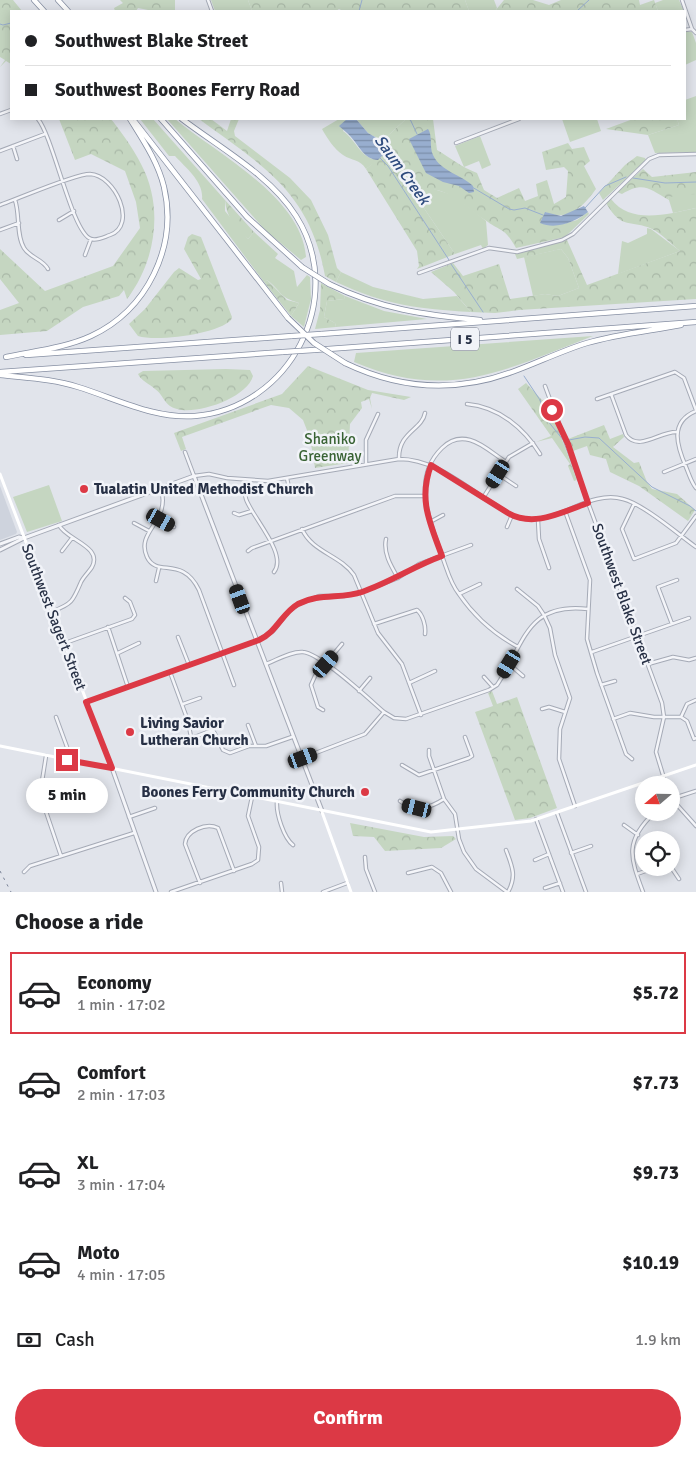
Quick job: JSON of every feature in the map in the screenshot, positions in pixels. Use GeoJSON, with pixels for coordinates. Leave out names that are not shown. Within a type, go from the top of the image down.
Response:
{"type":"FeatureCollection","features":[{"type":"Feature","properties":{"kind":"highway"},"geometry":{"type":"LineString","coordinates":[[34,0],[43,10]]}},
{"type":"Feature","properties":{"kind":"highway"},"geometry":{"type":"LineString","coordinates":[[58,0],[68,10]]}},
{"type":"Feature","properties":{"kind":"highway"},"geometry":{"type":"LineString","coordinates":[[132,120],[288,318],[314,343],[345,363],[372,375],[398,382],[430,386],[456,385],[498,377],[568,350],[603,339],[696,322]]}},
{"type":"Feature","properties":{"kind":"highway"},"geometry":{"type":"LineString","coordinates":[[6,357],[64,345],[98,332],[127,312],[152,278],[164,245],[167,219],[166,198],[154,161],[132,120]]}},
{"type":"Feature","properties":{"kind":"highway"},"geometry":{"type":"LineString","coordinates":[[162,120],[247,217],[302,267],[329,284],[364,300],[402,311],[493,322]]}},
{"type":"Feature","properties":{"kind":"highway"},"geometry":{"type":"LineString","coordinates":[[0,374],[64,383],[143,410],[166,415],[195,416],[226,410],[253,397],[275,380],[293,359],[310,326],[316,295],[314,260],[302,226],[290,208],[271,187],[183,120]]}},
{"type":"Feature","properties":{"kind":"highway","name":"I 5"},"geometry":{"type":"LineString","coordinates":[[0,357],[696,306]]}},
{"type":"Feature","properties":{"kind":"highway","name":"I 5"},"geometry":{"type":"LineString","coordinates":[[0,374],[696,322]]}},
{"type":"Feature","properties":{"kind":"main road","name":"Southwest Sagert Street"},"geometry":{"type":"LineString","coordinates":[[0,474],[112,768]]}},
{"type":"Feature","properties":{"kind":"main road"},"geometry":{"type":"LineString","coordinates":[[0,746],[421,832],[517,824],[536,820],[635,786]]}},
{"type":"Feature","properties":{"kind":"main road"},"geometry":{"type":"LineString","coordinates":[[664,776],[696,765]]}},
{"type":"Feature","properties":{"kind":"main road"},"geometry":{"type":"LineString","coordinates":[[322,812],[351,892]]}},
{"type":"Feature","properties":{"kind":"street"},"geometry":{"type":"LineString","coordinates":[[686,12],[692,29],[696,34]]}},
{"type":"Feature","properties":{"kind":"street"},"geometry":{"type":"LineString","coordinates":[[686,30],[692,29]]}},
{"type":"Feature","properties":{"kind":"street"},"geometry":{"type":"LineString","coordinates":[[0,205],[64,182],[90,174],[105,179],[114,189],[123,214],[122,226],[113,234],[100,239],[91,239],[80,229],[64,182],[46,134],[39,120]]}},
{"type":"Feature","properties":{"kind":"street"},"geometry":{"type":"LineString","coordinates":[[456,143],[516,120]]}},
{"type":"Feature","properties":{"kind":"street"},"geometry":{"type":"LineString","coordinates":[[0,151],[46,134]]}},
{"type":"Feature","properties":{"kind":"street"},"geometry":{"type":"LineString","coordinates":[[13,146],[17,159]]}},
{"type":"Feature","properties":{"kind":"street"},"geometry":{"type":"LineString","coordinates":[[418,273],[489,248],[512,252],[562,240],[573,234],[649,159],[659,155],[696,154]]}},
{"type":"Feature","properties":{"kind":"street"},"geometry":{"type":"LineString","coordinates":[[16,200],[24,248],[45,263],[48,269]]}},
{"type":"Feature","properties":{"kind":"street"},"geometry":{"type":"LineString","coordinates":[[59,220],[74,211]]}},
{"type":"Feature","properties":{"kind":"street"},"geometry":{"type":"LineString","coordinates":[[0,230],[19,223]]}},
{"type":"Feature","properties":{"kind":"street"},"geometry":{"type":"LineString","coordinates":[[85,254],[91,239]]}},
{"type":"Feature","properties":{"kind":"street"},"geometry":{"type":"LineString","coordinates":[[597,399],[675,372],[684,378],[696,410],[684,418],[677,432],[677,441],[684,463],[696,488]]}},
{"type":"Feature","properties":{"kind":"street","name":"Southwest Blake Street"},"geometry":{"type":"LineString","coordinates":[[545,386],[662,703],[664,716],[656,749],[664,776]]}},
{"type":"Feature","properties":{"kind":"street"},"geometry":{"type":"LineString","coordinates":[[611,394],[626,435],[631,440],[640,442],[677,432]]}},
{"type":"Feature","properties":{"kind":"street"},"geometry":{"type":"LineString","coordinates":[[467,404],[504,417],[516,424],[526,432],[540,454]]}},
{"type":"Feature","properties":{"kind":"street"},"geometry":{"type":"LineString","coordinates":[[399,459],[404,439],[424,418],[425,413]]}},
{"type":"Feature","properties":{"kind":"street"},"geometry":{"type":"LineString","coordinates":[[366,464],[366,440],[378,414]]}},
{"type":"Feature","properties":{"kind":"street"},"geometry":{"type":"LineString","coordinates":[[506,462],[472,440],[459,439],[440,450],[431,465],[426,480],[425,496],[430,522],[458,594],[485,623],[518,648]]}},
{"type":"Feature","properties":{"kind":"street"},"geometry":{"type":"LineString","coordinates":[[483,498],[506,462],[533,443]]}},
{"type":"Feature","properties":{"kind":"street"},"geometry":{"type":"LineString","coordinates":[[185,452],[300,759],[322,812]]}},
{"type":"Feature","properties":{"kind":"street"},"geometry":{"type":"LineString","coordinates":[[0,550],[24,538],[194,476],[209,474],[246,480],[268,481],[399,459],[431,465],[512,516],[538,520],[588,503],[614,497],[634,504],[696,547]]}},
{"type":"Feature","properties":{"kind":"street"},"geometry":{"type":"LineString","coordinates":[[664,472],[696,459]]}},
{"type":"Feature","properties":{"kind":"street"},"geometry":{"type":"LineString","coordinates":[[498,474],[516,486]]}},
{"type":"Feature","properties":{"kind":"street"},"geometry":{"type":"LineString","coordinates":[[287,478],[290,493]]}},
{"type":"Feature","properties":{"kind":"street"},"geometry":{"type":"LineString","coordinates":[[246,480],[245,497],[270,541],[277,561],[277,568],[274,572]]}},
{"type":"Feature","properties":{"kind":"street"},"geometry":{"type":"LineString","coordinates":[[161,489],[164,506],[159,519],[149,531],[146,553],[148,560],[159,568],[178,568],[192,576],[223,652],[234,685]]}},
{"type":"Feature","properties":{"kind":"street"},"geometry":{"type":"LineString","coordinates":[[248,551],[302,529],[395,496],[425,496]]}},
{"type":"Feature","properties":{"kind":"street"},"geometry":{"type":"LineString","coordinates":[[634,504],[622,529],[634,559],[672,546],[682,537],[696,516]]}},
{"type":"Feature","properties":{"kind":"street"},"geometry":{"type":"LineString","coordinates":[[234,513],[239,515],[252,511]]}},
{"type":"Feature","properties":{"kind":"street"},"geometry":{"type":"LineString","coordinates":[[565,511],[590,580],[586,631],[601,685],[626,754],[632,759]]}},
{"type":"Feature","properties":{"kind":"street"},"geometry":{"type":"LineString","coordinates":[[430,522],[443,515]]}},
{"type":"Feature","properties":{"kind":"street"},"geometry":{"type":"LineString","coordinates":[[507,527],[512,516]]}},
{"type":"Feature","properties":{"kind":"street"},"geometry":{"type":"LineString","coordinates":[[159,519],[174,527]]}},
{"type":"Feature","properties":{"kind":"street"},"geometry":{"type":"LineString","coordinates":[[538,520],[539,539],[549,568]]}},
{"type":"Feature","properties":{"kind":"street"},"geometry":{"type":"LineString","coordinates":[[134,523],[149,531]]}},
{"type":"Feature","properties":{"kind":"street"},"geometry":{"type":"LineString","coordinates":[[51,612],[71,603],[83,579],[93,566],[92,551],[63,532],[60,525]]}},
{"type":"Feature","properties":{"kind":"street"},"geometry":{"type":"LineString","coordinates":[[302,529],[310,543],[349,568],[362,592],[378,633],[399,658],[421,715]]}},
{"type":"Feature","properties":{"kind":"street"},"geometry":{"type":"LineString","coordinates":[[0,544],[19,537],[24,538]]}},
{"type":"Feature","properties":{"kind":"street"},"geometry":{"type":"LineString","coordinates":[[62,552],[72,538]]}},
{"type":"Feature","properties":{"kind":"street"},"geometry":{"type":"LineString","coordinates":[[386,539],[387,556],[398,578]]}},
{"type":"Feature","properties":{"kind":"street"},"geometry":{"type":"LineString","coordinates":[[86,702],[223,652],[256,642],[274,631],[288,612],[299,604],[318,596],[344,596],[362,592],[398,578],[415,566],[471,545]]}},
{"type":"Feature","properties":{"kind":"street"},"geometry":{"type":"LineString","coordinates":[[156,581],[159,568]]}},
{"type":"Feature","properties":{"kind":"street"},"geometry":{"type":"LineString","coordinates":[[672,624],[658,587],[677,580]]}},
{"type":"Feature","properties":{"kind":"street"},"geometry":{"type":"LineString","coordinates":[[458,594],[480,584]]}},
{"type":"Feature","properties":{"kind":"street"},"geometry":{"type":"LineString","coordinates":[[518,589],[538,606],[544,614],[552,636],[554,655],[570,698],[559,736],[559,759],[575,806]]}},
{"type":"Feature","properties":{"kind":"street"},"geometry":{"type":"LineString","coordinates":[[63,643],[132,619],[135,615],[130,602],[125,598]]}},
{"type":"Feature","properties":{"kind":"street"},"geometry":{"type":"LineString","coordinates":[[264,664],[302,652],[314,656],[384,712],[399,719],[421,715],[493,687],[534,623],[544,614],[564,607],[588,609]]}},
{"type":"Feature","properties":{"kind":"street"},"geometry":{"type":"LineString","coordinates":[[374,624],[417,610],[420,612],[426,628],[425,634]]}},
{"type":"Feature","properties":{"kind":"street"},"geometry":{"type":"LineString","coordinates":[[592,652],[689,618]]}},
{"type":"Feature","properties":{"kind":"street"},"geometry":{"type":"LineString","coordinates":[[108,627],[128,687]]}},
{"type":"Feature","properties":{"kind":"street"},"geometry":{"type":"LineString","coordinates":[[178,637],[188,665]]}},
{"type":"Feature","properties":{"kind":"street"},"geometry":{"type":"LineString","coordinates":[[118,653],[139,643]]}},
{"type":"Feature","properties":{"kind":"street"},"geometry":{"type":"LineString","coordinates":[[323,710],[318,707],[311,685],[315,676],[342,644]]}},
{"type":"Feature","properties":{"kind":"street"},"geometry":{"type":"LineString","coordinates":[[648,664],[673,657],[689,660],[696,658]]}},
{"type":"Feature","properties":{"kind":"street"},"geometry":{"type":"LineString","coordinates":[[509,664],[523,676]]}},
{"type":"Feature","properties":{"kind":"street"},"geometry":{"type":"LineString","coordinates":[[409,683],[435,671]]}},
{"type":"Feature","properties":{"kind":"street"},"geometry":{"type":"LineString","coordinates":[[170,672],[182,704],[191,738]]}},
{"type":"Feature","properties":{"kind":"street"},"geometry":{"type":"LineString","coordinates":[[484,677],[493,687]]}},
{"type":"Feature","properties":{"kind":"street"},"geometry":{"type":"LineString","coordinates":[[360,691],[370,678]]}},
{"type":"Feature","properties":{"kind":"street"},"geometry":{"type":"LineString","coordinates":[[601,685],[615,681]]}},
{"type":"Feature","properties":{"kind":"street"},"geometry":{"type":"LineString","coordinates":[[182,704],[200,698]]}},
{"type":"Feature","properties":{"kind":"street"},"geometry":{"type":"LineString","coordinates":[[681,716],[688,704],[696,700]]}},
{"type":"Feature","properties":{"kind":"street"},"geometry":{"type":"LineString","coordinates":[[542,709],[549,707],[565,712]]}},
{"type":"Feature","properties":{"kind":"street"},"geometry":{"type":"LineString","coordinates":[[300,759],[365,734],[384,712]]}},
{"type":"Feature","properties":{"kind":"street"},"geometry":{"type":"LineString","coordinates":[[614,719],[630,713],[681,716],[687,721],[694,739],[696,738]]}},
{"type":"Feature","properties":{"kind":"street"},"geometry":{"type":"LineString","coordinates":[[56,717],[67,747],[67,760]]}},
{"type":"Feature","properties":{"kind":"street"},"geometry":{"type":"LineString","coordinates":[[248,725],[256,746]]}},
{"type":"Feature","properties":{"kind":"street"},"geometry":{"type":"LineString","coordinates":[[180,742],[213,730],[225,753],[269,745],[292,737]]}},
{"type":"Feature","properties":{"kind":"street"},"geometry":{"type":"LineString","coordinates":[[402,765],[414,774],[425,774],[472,756],[465,737]]}},
{"type":"Feature","properties":{"kind":"street"},"geometry":{"type":"LineString","coordinates":[[429,750],[444,800],[455,814],[460,844],[470,861],[484,876],[508,892],[515,879],[506,850]]}},
{"type":"Feature","properties":{"kind":"street"},"geometry":{"type":"LineString","coordinates":[[46,756],[40,794],[61,856]]}},
{"type":"Feature","properties":{"kind":"street","name":"Southwest Sagert Street"},"geometry":{"type":"LineString","coordinates":[[112,768],[156,892]]}},
{"type":"Feature","properties":{"kind":"street"},"geometry":{"type":"LineString","coordinates":[[680,796],[696,791]]}},
{"type":"Feature","properties":{"kind":"street"},"geometry":{"type":"LineString","coordinates":[[171,892],[255,863],[259,856],[259,847],[248,816],[252,797]]}},
{"type":"Feature","properties":{"kind":"street"},"geometry":{"type":"LineString","coordinates":[[400,801],[404,805],[423,809],[444,800]]}},
{"type":"Feature","properties":{"kind":"street"},"geometry":{"type":"LineString","coordinates":[[277,802],[277,810],[288,842],[293,845]]}},
{"type":"Feature","properties":{"kind":"street"},"geometry":{"type":"LineString","coordinates":[[128,817],[155,808]]}},
{"type":"Feature","properties":{"kind":"street"},"geometry":{"type":"LineString","coordinates":[[680,809],[696,826]]}},
{"type":"Feature","properties":{"kind":"street"},"geometry":{"type":"LineString","coordinates":[[556,813],[586,892]]}},
{"type":"Feature","properties":{"kind":"street"},"geometry":{"type":"LineString","coordinates":[[536,820],[563,892]]}},
{"type":"Feature","properties":{"kind":"street"},"geometry":{"type":"LineString","coordinates":[[200,883],[185,844],[185,839],[191,832],[208,826],[218,828],[234,871]]}},
{"type":"Feature","properties":{"kind":"street"},"geometry":{"type":"LineString","coordinates":[[624,826],[635,832]]}},
{"type":"Feature","properties":{"kind":"street"},"geometry":{"type":"LineString","coordinates":[[24,872],[30,866],[134,833]]}},
{"type":"Feature","properties":{"kind":"street"},"geometry":{"type":"LineString","coordinates":[[635,844],[632,854],[635,866]]}},
{"type":"Feature","properties":{"kind":"street"},"geometry":{"type":"LineString","coordinates":[[571,853],[591,846]]}},
{"type":"Feature","properties":{"kind":"street"},"geometry":{"type":"LineString","coordinates":[[535,860],[549,854]]}},
{"type":"Feature","properties":{"kind":"street"},"geometry":{"type":"LineString","coordinates":[[365,857],[366,869],[375,892]]}},
{"type":"Feature","properties":{"kind":"street"},"geometry":{"type":"LineString","coordinates":[[408,873],[432,867],[440,873],[452,892]]}},
{"type":"Feature","properties":{"kind":"street"},"geometry":{"type":"LineString","coordinates":[[638,876],[644,892]]}},
{"type":"Feature","properties":{"kind":"street"},"geometry":{"type":"LineString","coordinates":[[281,883],[282,892]]}},
{"type":"Feature","properties":{"kind":"street"},"geometry":{"type":"LineString","coordinates":[[324,892],[348,883]]}},
{"type":"Feature","properties":{"kind":"street"},"geometry":{"type":"LineString","coordinates":[[545,888],[560,883]]}},
{"type":"Feature","properties":{"kind":"shaded area"},"geometry":{"type":"Polygon","coordinates":[[[0,486],[17,532],[0,540],[0,486]]]}},
{"type":"Feature","properties":{"kind":"green space"},"geometry":{"type":"Polygon","coordinates":[[[0,0],[13,0],[21,10],[10,10],[10,63],[6,61],[0,67],[5,60],[0,57],[0,0]]]}},
{"type":"Feature","properties":{"kind":"green space"},"geometry":{"type":"Polygon","coordinates":[[[120,0],[175,0],[175,10],[138,8],[137,10],[115,10],[114,8],[123,3],[120,0]]]}},
{"type":"Feature","properties":{"kind":"green space"},"geometry":{"type":"Polygon","coordinates":[[[211,0],[248,0],[252,10],[215,10],[211,0]]]}},
{"type":"Feature","properties":{"kind":"green space"},"geometry":{"type":"Polygon","coordinates":[[[248,0],[465,0],[469,10],[339,9],[252,10],[248,0]]]}},
{"type":"Feature","properties":{"kind":"green space"},"geometry":{"type":"Polygon","coordinates":[[[465,0],[494,0],[497,8],[496,10],[469,10],[465,0]]]}},
{"type":"Feature","properties":{"kind":"green space"},"geometry":{"type":"Polygon","coordinates":[[[504,0],[533,0],[549,5],[561,0],[639,0],[640,5],[654,0],[658,10],[496,10],[504,0]]]}},
{"type":"Feature","properties":{"kind":"green space"},"geometry":{"type":"Polygon","coordinates":[[[663,0],[679,0],[684,10],[658,10],[655,3],[663,0]]]}},
{"type":"Feature","properties":{"kind":"green space"},"geometry":{"type":"Polygon","coordinates":[[[686,31],[692,32],[696,43],[696,60],[686,65],[686,31]]]}},
{"type":"Feature","properties":{"kind":"green space"},"geometry":{"type":"Polygon","coordinates":[[[696,96],[696,152],[655,153],[648,135],[679,125],[677,120],[686,120],[686,100],[696,96]]]}},
{"type":"Feature","properties":{"kind":"green space"},"geometry":{"type":"Polygon","coordinates":[[[59,120],[112,120],[141,164],[153,198],[154,233],[145,268],[127,299],[124,290],[119,296],[83,307],[47,331],[0,335],[0,310],[19,303],[0,279],[0,249],[45,291],[113,266],[140,228],[136,202],[125,171],[91,154],[75,160],[59,120]]]}},
{"type":"Feature","properties":{"kind":"green space"},"geometry":{"type":"Polygon","coordinates":[[[141,120],[154,120],[225,200],[225,211],[248,239],[254,232],[278,254],[275,258],[294,271],[297,287],[307,275],[310,277],[311,299],[304,327],[291,316],[299,303],[284,296],[267,280],[264,282],[202,199],[202,193],[197,181],[175,156],[169,156],[141,120]]]}},
{"type":"Feature","properties":{"kind":"green space"},"geometry":{"type":"Polygon","coordinates":[[[168,120],[176,120],[234,162],[274,196],[290,215],[301,235],[306,257],[301,260],[266,231],[168,120]]]}},
{"type":"Feature","properties":{"kind":"green space"},"geometry":{"type":"Polygon","coordinates":[[[200,120],[212,120],[227,131],[231,120],[239,120],[234,131],[235,136],[290,178],[311,200],[328,235],[337,268],[341,272],[336,282],[325,276],[318,247],[308,223],[295,202],[263,167],[200,120]]]}},
{"type":"Feature","properties":{"kind":"green space"},"geometry":{"type":"Polygon","coordinates":[[[337,120],[347,120],[343,131],[363,153],[372,159],[378,160],[366,169],[361,163],[340,153],[322,129],[337,120]]]}},
{"type":"Feature","properties":{"kind":"green space"},"geometry":{"type":"Polygon","coordinates":[[[357,120],[405,120],[382,141],[368,133],[357,120]]]}},
{"type":"Feature","properties":{"kind":"green space"},"geometry":{"type":"Polygon","coordinates":[[[405,120],[433,120],[437,150],[477,173],[484,190],[497,198],[519,188],[525,201],[538,196],[536,184],[547,180],[554,204],[566,197],[568,171],[564,167],[546,170],[542,152],[568,143],[572,149],[584,147],[590,161],[584,166],[596,189],[586,202],[568,214],[553,215],[545,212],[563,224],[577,220],[588,212],[589,214],[565,237],[516,248],[506,233],[452,196],[435,189],[411,189],[455,254],[417,269],[419,266],[417,251],[366,169],[384,154],[382,141],[405,120]]]}},
{"type":"Feature","properties":{"kind":"green space"},"geometry":{"type":"Polygon","coordinates":[[[562,120],[597,120],[601,131],[570,142],[562,120]]]}},
{"type":"Feature","properties":{"kind":"green space"},"geometry":{"type":"Polygon","coordinates":[[[630,120],[677,120],[679,125],[648,135],[606,129],[630,120]]]}},
{"type":"Feature","properties":{"kind":"green space"},"geometry":{"type":"Polygon","coordinates":[[[480,136],[491,165],[482,169],[479,161],[464,167],[455,146],[480,136]]]}},
{"type":"Feature","properties":{"kind":"green space"},"geometry":{"type":"Polygon","coordinates":[[[637,156],[646,160],[603,200],[599,193],[625,165],[637,156]]]}},
{"type":"Feature","properties":{"kind":"green space"},"geometry":{"type":"Polygon","coordinates":[[[643,169],[652,177],[696,172],[696,194],[668,197],[669,200],[641,187],[622,194],[617,192],[643,169]]]}},
{"type":"Feature","properties":{"kind":"green space"},"geometry":{"type":"Polygon","coordinates":[[[427,187],[453,195],[486,221],[488,245],[483,249],[481,245],[455,254],[411,189],[427,187]]]}},
{"type":"Feature","properties":{"kind":"green space"},"geometry":{"type":"Polygon","coordinates":[[[677,194],[696,194],[696,208],[673,213],[668,197],[677,194]]]}},
{"type":"Feature","properties":{"kind":"green space"},"geometry":{"type":"Polygon","coordinates":[[[611,199],[619,207],[639,215],[662,215],[696,208],[696,299],[495,313],[471,312],[454,292],[431,272],[453,263],[463,276],[499,264],[510,299],[545,294],[558,296],[579,288],[568,258],[561,249],[517,259],[515,254],[567,240],[587,285],[680,251],[652,229],[622,221],[606,203],[611,199]]]}},
{"type":"Feature","properties":{"kind":"green space"},"geometry":{"type":"Polygon","coordinates":[[[225,200],[254,232],[248,239],[232,222],[227,212],[225,200]]]}},
{"type":"Feature","properties":{"kind":"green space"},"geometry":{"type":"Polygon","coordinates":[[[647,228],[680,251],[618,274],[622,241],[628,243],[647,234],[647,228]]]}},
{"type":"Feature","properties":{"kind":"green space"},"geometry":{"type":"Polygon","coordinates":[[[192,234],[201,237],[232,317],[231,320],[214,329],[187,336],[147,338],[138,336],[129,324],[145,309],[174,272],[179,268],[198,280],[201,279],[184,249],[188,237],[192,234]]]}},
{"type":"Feature","properties":{"kind":"green space"},"geometry":{"type":"Polygon","coordinates":[[[561,249],[568,258],[579,288],[558,296],[545,294],[533,296],[524,257],[561,249]]]}},
{"type":"Feature","properties":{"kind":"green space"},"geometry":{"type":"Polygon","coordinates":[[[341,272],[373,287],[423,299],[457,296],[471,312],[418,307],[386,301],[336,282],[341,272]]]}},
{"type":"Feature","properties":{"kind":"green space"},"geometry":{"type":"Polygon","coordinates":[[[267,280],[287,300],[299,303],[291,316],[264,282],[267,280]]]}},
{"type":"Feature","properties":{"kind":"green space"},"geometry":{"type":"Polygon","coordinates":[[[321,283],[345,296],[344,299],[327,301],[324,317],[335,323],[336,327],[315,329],[320,310],[321,283]]]}},
{"type":"Feature","properties":{"kind":"green space"},"geometry":{"type":"Polygon","coordinates":[[[345,296],[384,311],[427,319],[336,327],[335,323],[324,317],[327,301],[344,299],[345,296]]]}},
{"type":"Feature","properties":{"kind":"green space"},"geometry":{"type":"Polygon","coordinates":[[[593,336],[532,360],[476,377],[448,380],[419,380],[388,374],[354,362],[356,353],[593,336]]]}},
{"type":"Feature","properties":{"kind":"green space","name":"Shaniko Greenway"},"geometry":{"type":"Polygon","coordinates":[[[308,366],[368,390],[411,397],[404,400],[372,393],[370,398],[372,409],[369,399],[361,402],[362,408],[350,424],[348,463],[315,468],[310,438],[303,420],[289,408],[271,405],[182,437],[186,449],[181,451],[174,433],[282,394],[308,366]]]}},
{"type":"Feature","properties":{"kind":"green space"},"geometry":{"type":"Polygon","coordinates":[[[250,370],[253,376],[249,384],[232,398],[208,407],[186,410],[173,408],[169,405],[158,391],[143,381],[138,374],[143,371],[250,370]]]}},
{"type":"Feature","properties":{"kind":"green space"},"geometry":{"type":"Polygon","coordinates":[[[526,383],[542,400],[547,399],[577,480],[574,481],[568,466],[570,464],[552,438],[536,442],[551,436],[518,389],[526,383]]]}},
{"type":"Feature","properties":{"kind":"green space"},"geometry":{"type":"Polygon","coordinates":[[[604,425],[610,439],[623,434],[624,437],[613,447],[634,463],[639,462],[652,489],[677,494],[695,510],[688,521],[639,486],[610,472],[606,459],[590,455],[587,446],[573,451],[568,439],[604,425]]]}},
{"type":"Feature","properties":{"kind":"green space"},"geometry":{"type":"Polygon","coordinates":[[[49,485],[62,521],[27,532],[13,497],[49,485]]]}},
{"type":"Feature","properties":{"kind":"green space"},"geometry":{"type":"Polygon","coordinates":[[[492,691],[497,704],[517,697],[557,808],[530,818],[515,820],[475,712],[493,706],[488,693],[492,691]]]}},
{"type":"Feature","properties":{"kind":"green space"},"geometry":{"type":"Polygon","coordinates":[[[350,823],[424,837],[453,836],[456,839],[441,848],[385,851],[374,837],[353,836],[350,823]]]}},
{"type":"Feature","properties":{"kind":"water"},"geometry":{"type":"Polygon","coordinates":[[[346,120],[357,120],[368,133],[382,141],[384,154],[378,160],[369,157],[339,126],[346,120]]]}},
{"type":"Feature","properties":{"kind":"water"},"geometry":{"type":"Polygon","coordinates":[[[428,129],[432,152],[437,161],[473,186],[474,192],[469,193],[459,186],[443,182],[426,173],[409,139],[428,129]]]}},
{"type":"Feature","properties":{"kind":"water"},"geometry":{"type":"Polygon","coordinates":[[[584,206],[588,212],[571,222],[552,226],[540,223],[545,212],[561,216],[584,206]]]}},
{"type":"Feature","properties":{"kind":"waterway"},"geometry":{"type":"LineString","coordinates":[[359,10],[362,0]]}},
{"type":"Feature","properties":{"kind":"waterway","name":"Saum Creek"},"geometry":{"type":"LineString","coordinates":[[578,10],[589,0]]}},
{"type":"Feature","properties":{"kind":"waterway","name":"Saum Creek"},"geometry":{"type":"LineString","coordinates":[[0,24],[10,23]]}},
{"type":"Feature","properties":{"kind":"waterway"},"geometry":{"type":"LineString","coordinates":[[410,120],[417,134]]}},
{"type":"Feature","properties":{"kind":"waterway","name":"Saum Creek"},"geometry":{"type":"LineString","coordinates":[[379,157],[388,166],[449,260]]}},
{"type":"Feature","properties":{"kind":"waterway"},"geometry":{"type":"LineString","coordinates":[[585,208],[605,186],[626,177]]}},
{"type":"Feature","properties":{"kind":"waterway"},"geometry":{"type":"LineString","coordinates":[[633,178],[665,183],[696,182]]}},
{"type":"Feature","properties":{"kind":"waterway"},"geometry":{"type":"LineString","coordinates":[[472,187],[509,209],[525,208],[543,215]]}},
{"type":"Feature","properties":{"kind":"waterway","name":"Saum Creek"},"geometry":{"type":"LineString","coordinates":[[451,264],[483,312]]}},
{"type":"Feature","properties":{"kind":"waterway","name":"Saum Creek"},"geometry":{"type":"LineString","coordinates":[[524,376],[540,400],[547,420],[564,441]]}},
{"type":"Feature","properties":{"kind":"waterway","name":"Saum Creek"},"geometry":{"type":"LineString","coordinates":[[569,440],[585,437],[599,438],[652,487],[690,506],[696,511]]}},
{"type":"Feature","properties":{"kind":"railway"},"geometry":{"type":"LineString","coordinates":[[0,871],[11,892]]}},
{"type":"Feature","properties":{"kind":"place","name":"Tualatin United Methodist Church"},"geometry":{"type":"Point","coordinates":[84,489]}},
{"type":"Feature","properties":{"kind":"place","name":"Living Savior Lutheran Church"},"geometry":{"type":"Point","coordinates":[130,732]}},
{"type":"Feature","properties":{"kind":"place","name":"Boones Ferry Community Church"},"geometry":{"type":"Point","coordinates":[365,792]}},
{"type":"Feature","properties":{"kind":"route"},"geometry":{"type":"LineString","coordinates":[[67,760],[112,768],[94,718],[86,702],[265,638],[274,631],[294,607],[318,596],[353,595],[398,578],[419,564],[442,556],[425,505],[426,480],[431,465],[512,516],[538,520],[588,503],[572,454],[552,410]]}}]}
